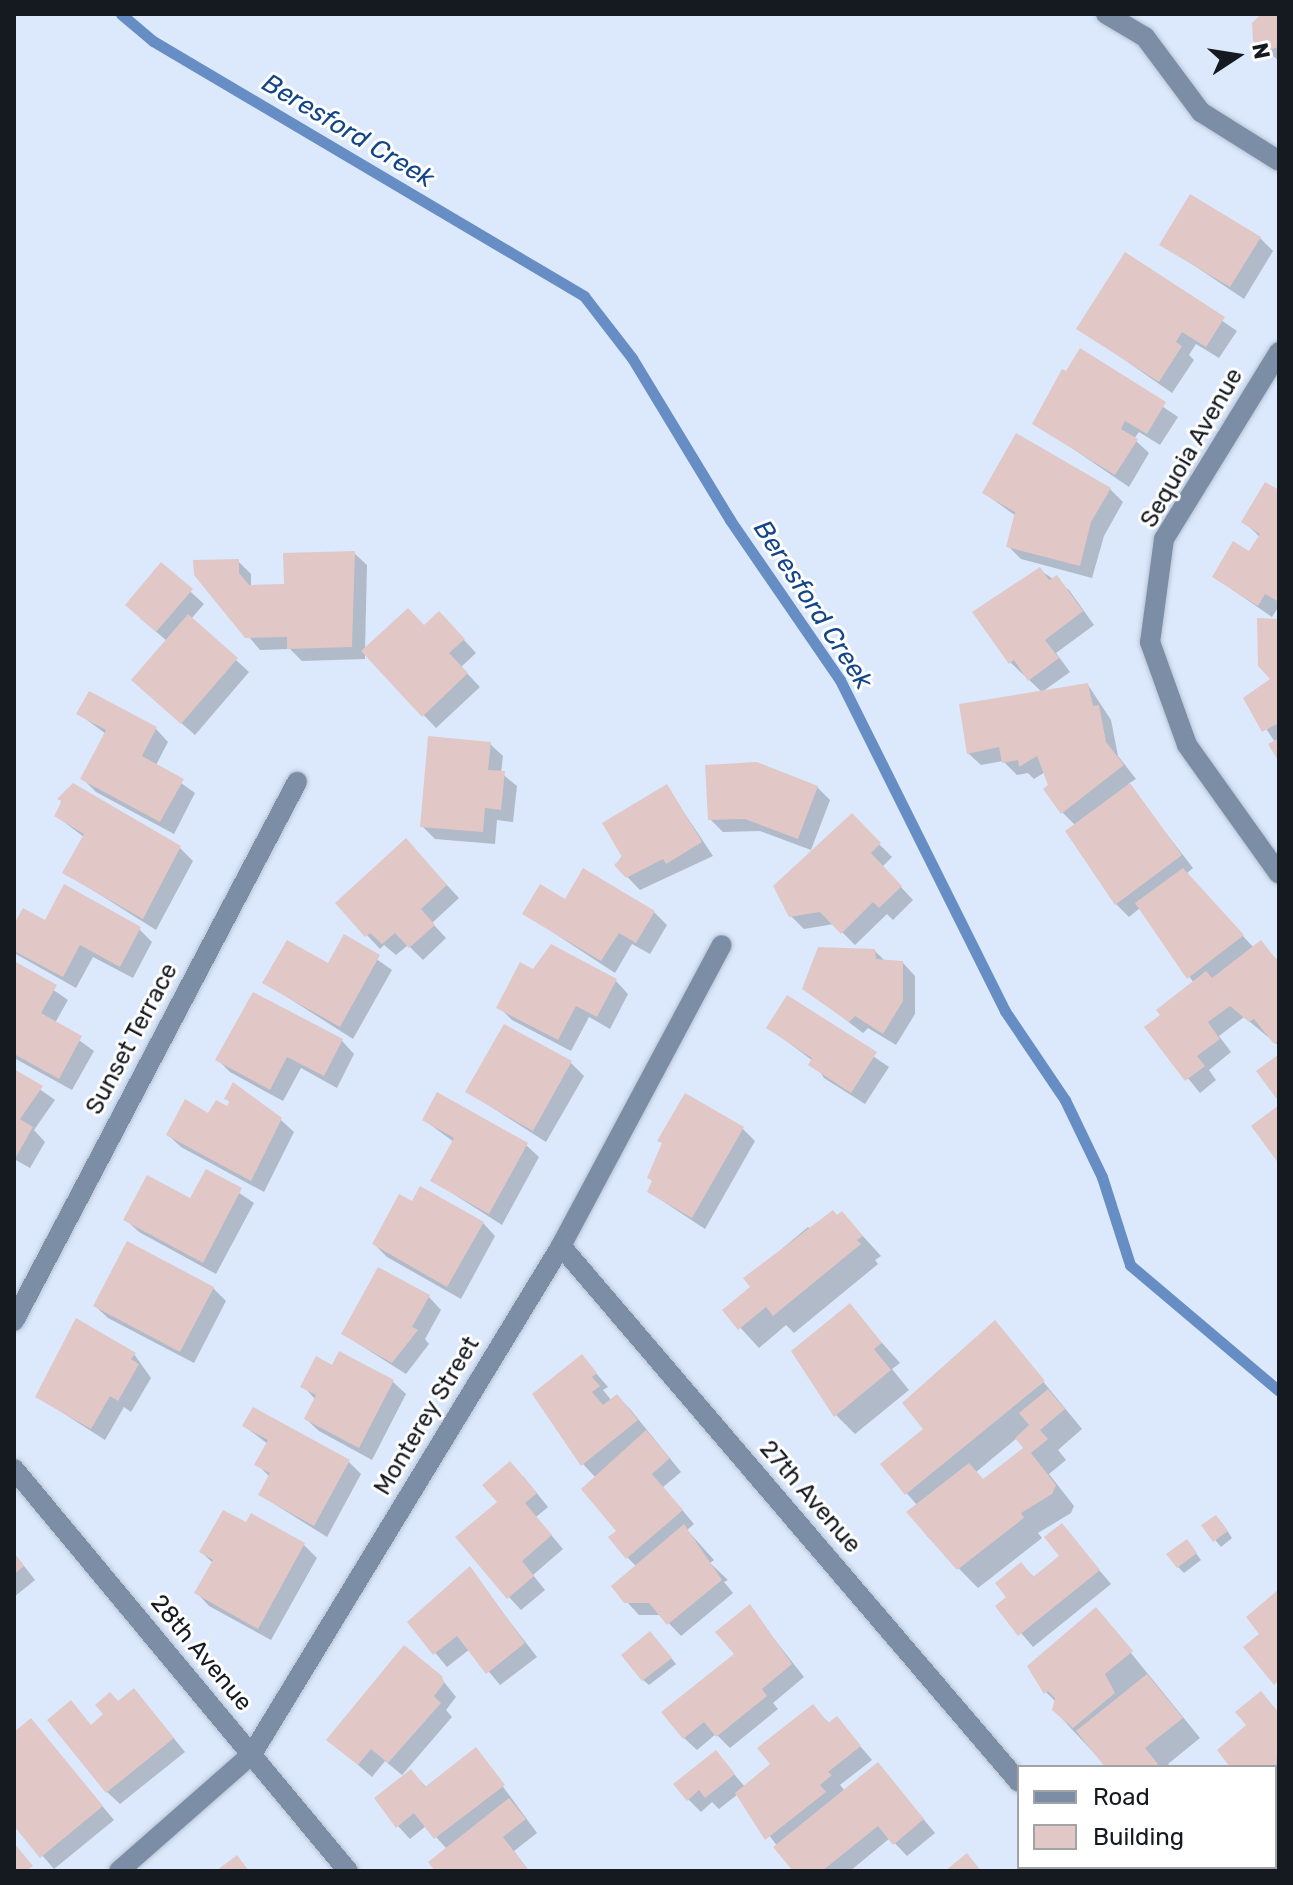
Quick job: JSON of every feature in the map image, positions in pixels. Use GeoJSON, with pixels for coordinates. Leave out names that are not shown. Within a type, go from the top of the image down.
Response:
{"type":"FeatureCollection","features":[{"type":"Feature","properties":{"kind":"street"},"geometry":{"type":"LineString","coordinates":[[1106,14],[1145,37],[1201,112],[1279,161]]}},
{"type":"Feature","properties":{"kind":"street","name":"Sequoia Avenue"},"geometry":{"type":"LineString","coordinates":[[1279,352],[1164,539],[1150,642],[1187,745],[1279,874]]}},
{"type":"Feature","properties":{"kind":"street","name":"Sunset Terrace"},"geometry":{"type":"LineString","coordinates":[[14,1321],[297,782]]}},
{"type":"Feature","properties":{"kind":"street","name":"Monterey Street"},"geometry":{"type":"LineString","coordinates":[[119,1871],[252,1754],[561,1246],[722,945]]}},
{"type":"Feature","properties":{"kind":"street","name":"27th Avenue"},"geometry":{"type":"LineString","coordinates":[[561,1246],[1017,1780]]}},
{"type":"Feature","properties":{"kind":"street","name":"28th Avenue"},"geometry":{"type":"LineString","coordinates":[[14,1469],[348,1871]]}},
{"type":"Feature","properties":{"kind":"building"},"geometry":{"type":"Polygon","coordinates":[[[1261,14],[1279,14],[1279,47],[1267,50],[1253,41],[1252,23],[1261,14]]]}},
{"type":"Feature","properties":{"kind":"building"},"geometry":{"type":"Polygon","coordinates":[[[1190,194],[1261,237],[1230,287],[1159,245],[1190,194]]]}},
{"type":"Feature","properties":{"kind":"building"},"geometry":{"type":"Polygon","coordinates":[[[1125,252],[1225,317],[1206,347],[1182,332],[1176,342],[1182,346],[1159,382],[1076,329],[1125,252]]]}},
{"type":"Feature","properties":{"kind":"building"},"geometry":{"type":"Polygon","coordinates":[[[1080,348],[1166,402],[1147,434],[1125,421],[1121,429],[1138,439],[1115,475],[1032,424],[1062,369],[1066,371],[1080,348]]]}},
{"type":"Feature","properties":{"kind":"building"},"geometry":{"type":"Polygon","coordinates":[[[1016,433],[1111,488],[1091,522],[1080,566],[1006,547],[1015,512],[982,493],[1016,433]]]}},
{"type":"Feature","properties":{"kind":"building"},"geometry":{"type":"Polygon","coordinates":[[[1265,482],[1279,490],[1279,602],[1265,594],[1258,606],[1212,577],[1233,541],[1249,551],[1260,534],[1241,522],[1265,482]]]}},
{"type":"Feature","properties":{"kind":"building"},"geometry":{"type":"Polygon","coordinates":[[[355,551],[352,647],[287,649],[287,637],[245,638],[194,575],[193,560],[239,559],[239,573],[249,585],[284,584],[283,553],[355,551]]]}},
{"type":"Feature","properties":{"kind":"building"},"geometry":{"type":"Polygon","coordinates":[[[161,562],[193,589],[156,632],[125,605],[161,562]]]}},
{"type":"Feature","properties":{"kind":"building"},"geometry":{"type":"Polygon","coordinates":[[[1040,567],[1049,580],[1057,575],[1083,611],[1045,640],[1059,658],[1028,681],[1014,660],[1009,664],[972,612],[1040,567]]]}},
{"type":"Feature","properties":{"kind":"building"},"geometry":{"type":"Polygon","coordinates":[[[408,608],[424,625],[439,611],[465,639],[449,653],[468,673],[422,717],[361,651],[408,608]]]}},
{"type":"Feature","properties":{"kind":"building"},"geometry":{"type":"Polygon","coordinates":[[[188,614],[238,658],[181,724],[131,680],[188,614]]]}},
{"type":"Feature","properties":{"kind":"building"},"geometry":{"type":"Polygon","coordinates":[[[1257,618],[1279,619],[1279,723],[1262,732],[1243,698],[1270,679],[1258,666],[1257,618]]]}},
{"type":"Feature","properties":{"kind":"building"},"geometry":{"type":"Polygon","coordinates":[[[1088,683],[1093,706],[1099,705],[1106,742],[1124,765],[1061,814],[1043,789],[1048,785],[1037,756],[1019,767],[1018,760],[1002,763],[999,747],[967,754],[959,704],[1088,683]]]}},
{"type":"Feature","properties":{"kind":"building"},"geometry":{"type":"Polygon","coordinates":[[[89,691],[157,727],[142,756],[184,779],[160,822],[80,779],[106,730],[76,714],[89,691]]]}},
{"type":"Feature","properties":{"kind":"building"},"geometry":{"type":"Polygon","coordinates":[[[428,736],[491,742],[488,770],[505,771],[501,810],[485,808],[483,832],[420,827],[428,736]]]}},
{"type":"Feature","properties":{"kind":"building"},"geometry":{"type":"Polygon","coordinates":[[[1279,738],[1279,762],[1268,744],[1279,738]]]}},
{"type":"Feature","properties":{"kind":"building"},"geometry":{"type":"Polygon","coordinates":[[[757,762],[818,786],[798,839],[745,819],[708,820],[705,765],[757,762]]]}},
{"type":"Feature","properties":{"kind":"building"},"geometry":{"type":"Polygon","coordinates":[[[73,783],[181,846],[143,919],[62,873],[84,834],[54,816],[62,801],[57,799],[73,783]]]}},
{"type":"Feature","properties":{"kind":"building"},"geometry":{"type":"Polygon","coordinates":[[[1130,783],[1182,855],[1115,905],[1065,831],[1130,783]]]}},
{"type":"Feature","properties":{"kind":"building"},"geometry":{"type":"Polygon","coordinates":[[[667,784],[702,842],[666,864],[663,859],[626,878],[614,865],[622,857],[602,823],[667,784]]]}},
{"type":"Feature","properties":{"kind":"building"},"geometry":{"type":"Polygon","coordinates":[[[852,813],[881,843],[871,853],[902,886],[879,908],[873,902],[841,934],[820,912],[789,917],[773,886],[852,813]]]}},
{"type":"Feature","properties":{"kind":"building"},"geometry":{"type":"Polygon","coordinates":[[[406,838],[447,885],[421,909],[435,925],[409,948],[395,933],[382,944],[370,933],[365,937],[335,903],[406,838]]]}},
{"type":"Feature","properties":{"kind":"building"},"geometry":{"type":"Polygon","coordinates":[[[583,868],[655,911],[636,943],[619,933],[601,961],[522,914],[540,884],[565,899],[583,868]]]}},
{"type":"Feature","properties":{"kind":"building"},"geometry":{"type":"Polygon","coordinates":[[[1183,868],[1244,935],[1187,979],[1135,903],[1183,868]]]}},
{"type":"Feature","properties":{"kind":"building"},"geometry":{"type":"Polygon","coordinates":[[[64,884],[141,927],[120,967],[80,945],[63,977],[14,951],[14,924],[23,908],[45,920],[64,884]]]}},
{"type":"Feature","properties":{"kind":"building"},"geometry":{"type":"Polygon","coordinates":[[[344,934],[380,955],[340,1027],[262,983],[287,940],[328,963],[344,934]]]}},
{"type":"Feature","properties":{"kind":"building"},"geometry":{"type":"Polygon","coordinates":[[[1261,940],[1279,963],[1279,1040],[1274,1044],[1254,1019],[1249,1022],[1230,1006],[1208,1022],[1220,1039],[1197,1056],[1205,1066],[1185,1081],[1144,1027],[1160,1015],[1156,1010],[1206,971],[1212,978],[1261,940]]]}},
{"type":"Feature","properties":{"kind":"building"},"geometry":{"type":"Polygon","coordinates":[[[551,944],[617,979],[597,1017],[576,1006],[558,1040],[496,1008],[520,962],[533,969],[551,944]]]}},
{"type":"Feature","properties":{"kind":"building"},"geometry":{"type":"Polygon","coordinates":[[[818,947],[875,949],[876,959],[903,961],[903,1001],[883,1034],[855,1016],[849,1022],[802,989],[818,947]]]}},
{"type":"Feature","properties":{"kind":"building"},"geometry":{"type":"Polygon","coordinates":[[[14,961],[57,985],[41,1013],[82,1036],[59,1079],[14,1054],[14,961]]]}},
{"type":"Feature","properties":{"kind":"building"},"geometry":{"type":"Polygon","coordinates":[[[253,992],[343,1039],[324,1076],[287,1057],[270,1090],[215,1060],[253,992]]]}},
{"type":"Feature","properties":{"kind":"building"},"geometry":{"type":"Polygon","coordinates":[[[787,995],[877,1052],[851,1093],[808,1065],[812,1058],[766,1028],[787,995]]]}},
{"type":"Feature","properties":{"kind":"building"},"geometry":{"type":"Polygon","coordinates":[[[504,1024],[572,1061],[533,1131],[465,1092],[504,1024]]]}},
{"type":"Feature","properties":{"kind":"building"},"geometry":{"type":"Polygon","coordinates":[[[1279,1054],[1279,1102],[1256,1071],[1279,1054]]]}},
{"type":"Feature","properties":{"kind":"building"},"geometry":{"type":"Polygon","coordinates":[[[14,1069],[43,1086],[20,1119],[33,1127],[16,1157],[14,1069]]]}},
{"type":"Feature","properties":{"kind":"building"},"geometry":{"type":"Polygon","coordinates":[[[233,1082],[282,1118],[251,1181],[166,1135],[185,1099],[208,1113],[216,1100],[227,1106],[230,1101],[224,1099],[233,1082]]]}},
{"type":"Feature","properties":{"kind":"building"},"geometry":{"type":"Polygon","coordinates":[[[437,1092],[528,1143],[489,1214],[430,1181],[454,1138],[422,1120],[437,1092]]]}},
{"type":"Feature","properties":{"kind":"building"},"geometry":{"type":"Polygon","coordinates":[[[685,1093],[744,1127],[692,1218],[647,1192],[652,1181],[647,1178],[662,1143],[657,1141],[685,1093]]]}},
{"type":"Feature","properties":{"kind":"building"},"geometry":{"type":"Polygon","coordinates":[[[1279,1105],[1279,1164],[1251,1126],[1279,1105]]]}},
{"type":"Feature","properties":{"kind":"building"},"geometry":{"type":"Polygon","coordinates":[[[206,1169],[242,1188],[203,1263],[123,1220],[147,1175],[190,1198],[206,1169]]]}},
{"type":"Feature","properties":{"kind":"building"},"geometry":{"type":"Polygon","coordinates":[[[420,1186],[484,1222],[447,1287],[372,1244],[399,1194],[412,1201],[420,1186]]]}},
{"type":"Feature","properties":{"kind":"building"},"geometry":{"type":"Polygon","coordinates":[[[833,1210],[837,1215],[842,1211],[863,1236],[857,1240],[861,1244],[773,1316],[766,1307],[738,1330],[722,1310],[750,1287],[743,1278],[833,1210]]]}},
{"type":"Feature","properties":{"kind":"building"},"geometry":{"type":"Polygon","coordinates":[[[127,1241],[214,1287],[180,1352],[93,1306],[127,1241]]]}},
{"type":"Feature","properties":{"kind":"building"},"geometry":{"type":"Polygon","coordinates":[[[378,1267],[430,1295],[412,1327],[418,1330],[392,1363],[341,1334],[378,1267]]]}},
{"type":"Feature","properties":{"kind":"building"},"geometry":{"type":"Polygon","coordinates":[[[850,1303],[882,1343],[874,1349],[891,1370],[834,1417],[791,1351],[850,1303]]]}},
{"type":"Feature","properties":{"kind":"building"},"geometry":{"type":"Polygon","coordinates":[[[76,1318],[136,1353],[131,1359],[139,1364],[118,1401],[110,1396],[91,1429],[35,1397],[76,1318]]]}},
{"type":"Feature","properties":{"kind":"building"},"geometry":{"type":"Polygon","coordinates":[[[995,1320],[1045,1381],[905,1495],[880,1464],[923,1429],[902,1403],[995,1320]]]}},
{"type":"Feature","properties":{"kind":"building"},"geometry":{"type":"Polygon","coordinates":[[[339,1351],[394,1380],[359,1448],[304,1419],[316,1395],[300,1387],[316,1356],[332,1365],[339,1351]]]}},
{"type":"Feature","properties":{"kind":"building"},"geometry":{"type":"Polygon","coordinates":[[[582,1354],[597,1373],[592,1377],[600,1386],[592,1392],[603,1405],[617,1394],[638,1420],[581,1466],[532,1394],[582,1354]]]}},
{"type":"Feature","properties":{"kind":"building"},"geometry":{"type":"Polygon","coordinates":[[[1048,1389],[1065,1409],[1040,1430],[1048,1439],[1031,1453],[1056,1485],[1052,1494],[1021,1513],[1024,1518],[957,1570],[906,1512],[969,1463],[983,1479],[1023,1448],[1015,1438],[1029,1425],[1019,1413],[1048,1389]]]}},
{"type":"Feature","properties":{"kind":"building"},"geometry":{"type":"Polygon","coordinates":[[[253,1407],[350,1460],[314,1526],[258,1495],[270,1473],[254,1465],[268,1440],[242,1426],[253,1407]]]}},
{"type":"Feature","properties":{"kind":"building"},"geometry":{"type":"Polygon","coordinates":[[[646,1430],[670,1458],[652,1474],[683,1510],[626,1559],[608,1537],[616,1531],[581,1489],[646,1430]]]}},
{"type":"Feature","properties":{"kind":"building"},"geometry":{"type":"Polygon","coordinates":[[[510,1461],[537,1493],[525,1503],[552,1535],[522,1561],[534,1576],[507,1599],[455,1537],[497,1502],[482,1485],[510,1461]]]}},
{"type":"Feature","properties":{"kind":"building"},"geometry":{"type":"Polygon","coordinates":[[[223,1510],[246,1522],[251,1513],[305,1543],[258,1629],[194,1593],[213,1560],[199,1552],[223,1510]]]}},
{"type":"Feature","properties":{"kind":"building"},"geometry":{"type":"Polygon","coordinates":[[[1216,1515],[1228,1531],[1213,1542],[1201,1525],[1216,1515]]]}},
{"type":"Feature","properties":{"kind":"building"},"geometry":{"type":"Polygon","coordinates":[[[1062,1523],[1100,1570],[1018,1636],[995,1606],[1006,1597],[995,1583],[1021,1562],[1033,1577],[1059,1556],[1044,1537],[1062,1523]]]}},
{"type":"Feature","properties":{"kind":"building"},"geometry":{"type":"Polygon","coordinates":[[[684,1524],[722,1580],[667,1625],[649,1603],[624,1603],[611,1586],[684,1524]]]}},
{"type":"Feature","properties":{"kind":"building"},"geometry":{"type":"Polygon","coordinates":[[[1187,1539],[1197,1553],[1177,1568],[1166,1554],[1187,1539]]]}},
{"type":"Feature","properties":{"kind":"building"},"geometry":{"type":"Polygon","coordinates":[[[14,1553],[24,1566],[14,1574],[14,1553]]]}},
{"type":"Feature","properties":{"kind":"building"},"geometry":{"type":"Polygon","coordinates":[[[470,1566],[525,1643],[486,1674],[457,1636],[433,1655],[407,1622],[470,1566]]]}},
{"type":"Feature","properties":{"kind":"building"},"geometry":{"type":"Polygon","coordinates":[[[1279,1589],[1279,1680],[1274,1685],[1243,1647],[1259,1634],[1246,1617],[1279,1589]]]}},
{"type":"Feature","properties":{"kind":"building"},"geometry":{"type":"Polygon","coordinates":[[[750,1604],[792,1664],[762,1689],[767,1696],[716,1737],[704,1722],[683,1739],[661,1712],[734,1654],[715,1632],[750,1604]]]}},
{"type":"Feature","properties":{"kind":"building"},"geometry":{"type":"Polygon","coordinates":[[[1096,1607],[1133,1651],[1105,1674],[1115,1693],[1073,1728],[1052,1710],[1055,1698],[1048,1691],[1044,1694],[1027,1666],[1096,1607]]]}},
{"type":"Feature","properties":{"kind":"building"},"geometry":{"type":"Polygon","coordinates":[[[650,1631],[672,1658],[642,1681],[621,1655],[650,1631]]]}},
{"type":"Feature","properties":{"kind":"building"},"geometry":{"type":"Polygon","coordinates":[[[404,1645],[442,1676],[444,1683],[434,1696],[441,1703],[388,1763],[371,1749],[358,1765],[326,1740],[404,1645]]]}},
{"type":"Feature","properties":{"kind":"building"},"geometry":{"type":"Polygon","coordinates":[[[1147,1674],[1183,1718],[1145,1748],[1157,1765],[1103,1765],[1076,1731],[1147,1674]]]}},
{"type":"Feature","properties":{"kind":"building"},"geometry":{"type":"Polygon","coordinates":[[[134,1688],[174,1738],[106,1793],[47,1720],[71,1700],[91,1725],[103,1714],[95,1705],[110,1692],[118,1701],[134,1688]]]}},
{"type":"Feature","properties":{"kind":"building"},"geometry":{"type":"Polygon","coordinates":[[[1261,1691],[1279,1713],[1276,1765],[1228,1765],[1217,1750],[1246,1725],[1235,1712],[1261,1691]]]}},
{"type":"Feature","properties":{"kind":"building"},"geometry":{"type":"Polygon","coordinates":[[[813,1704],[828,1723],[837,1716],[861,1746],[828,1772],[832,1775],[820,1785],[826,1792],[765,1840],[735,1793],[770,1764],[757,1748],[813,1704]]]}},
{"type":"Feature","properties":{"kind":"building"},"geometry":{"type":"Polygon","coordinates":[[[31,1718],[103,1806],[40,1858],[14,1826],[14,1732],[31,1718]]]}},
{"type":"Feature","properties":{"kind":"building"},"geometry":{"type":"Polygon","coordinates":[[[476,1747],[505,1785],[434,1839],[414,1813],[396,1828],[374,1798],[411,1769],[425,1787],[476,1747]]]}},
{"type":"Feature","properties":{"kind":"building"},"geometry":{"type":"Polygon","coordinates":[[[716,1750],[735,1774],[705,1798],[699,1790],[687,1801],[673,1784],[716,1750]]]}},
{"type":"Feature","properties":{"kind":"building"},"geometry":{"type":"Polygon","coordinates":[[[878,1762],[924,1819],[893,1845],[878,1826],[822,1871],[793,1871],[773,1847],[878,1762]]]}},
{"type":"Feature","properties":{"kind":"building"},"geometry":{"type":"Polygon","coordinates":[[[509,1798],[526,1819],[503,1837],[529,1871],[435,1871],[428,1862],[509,1798]]]}},
{"type":"Feature","properties":{"kind":"building"},"geometry":{"type":"Polygon","coordinates":[[[14,1843],[33,1866],[26,1871],[14,1871],[14,1843]]]}},
{"type":"Feature","properties":{"kind":"building"},"geometry":{"type":"Polygon","coordinates":[[[967,1853],[981,1871],[945,1871],[967,1853]]]}},
{"type":"Feature","properties":{"kind":"building"},"geometry":{"type":"Polygon","coordinates":[[[237,1855],[249,1871],[216,1871],[237,1855]]]}},
{"type":"Feature","properties":{"kind":"waterway","name":"Beresford Creek"},"geometry":{"type":"LineString","coordinates":[[121,14],[153,41],[584,296],[632,358],[730,520],[840,680],[1005,1011],[1065,1100],[1102,1177],[1130,1265],[1279,1391]]}}]}
